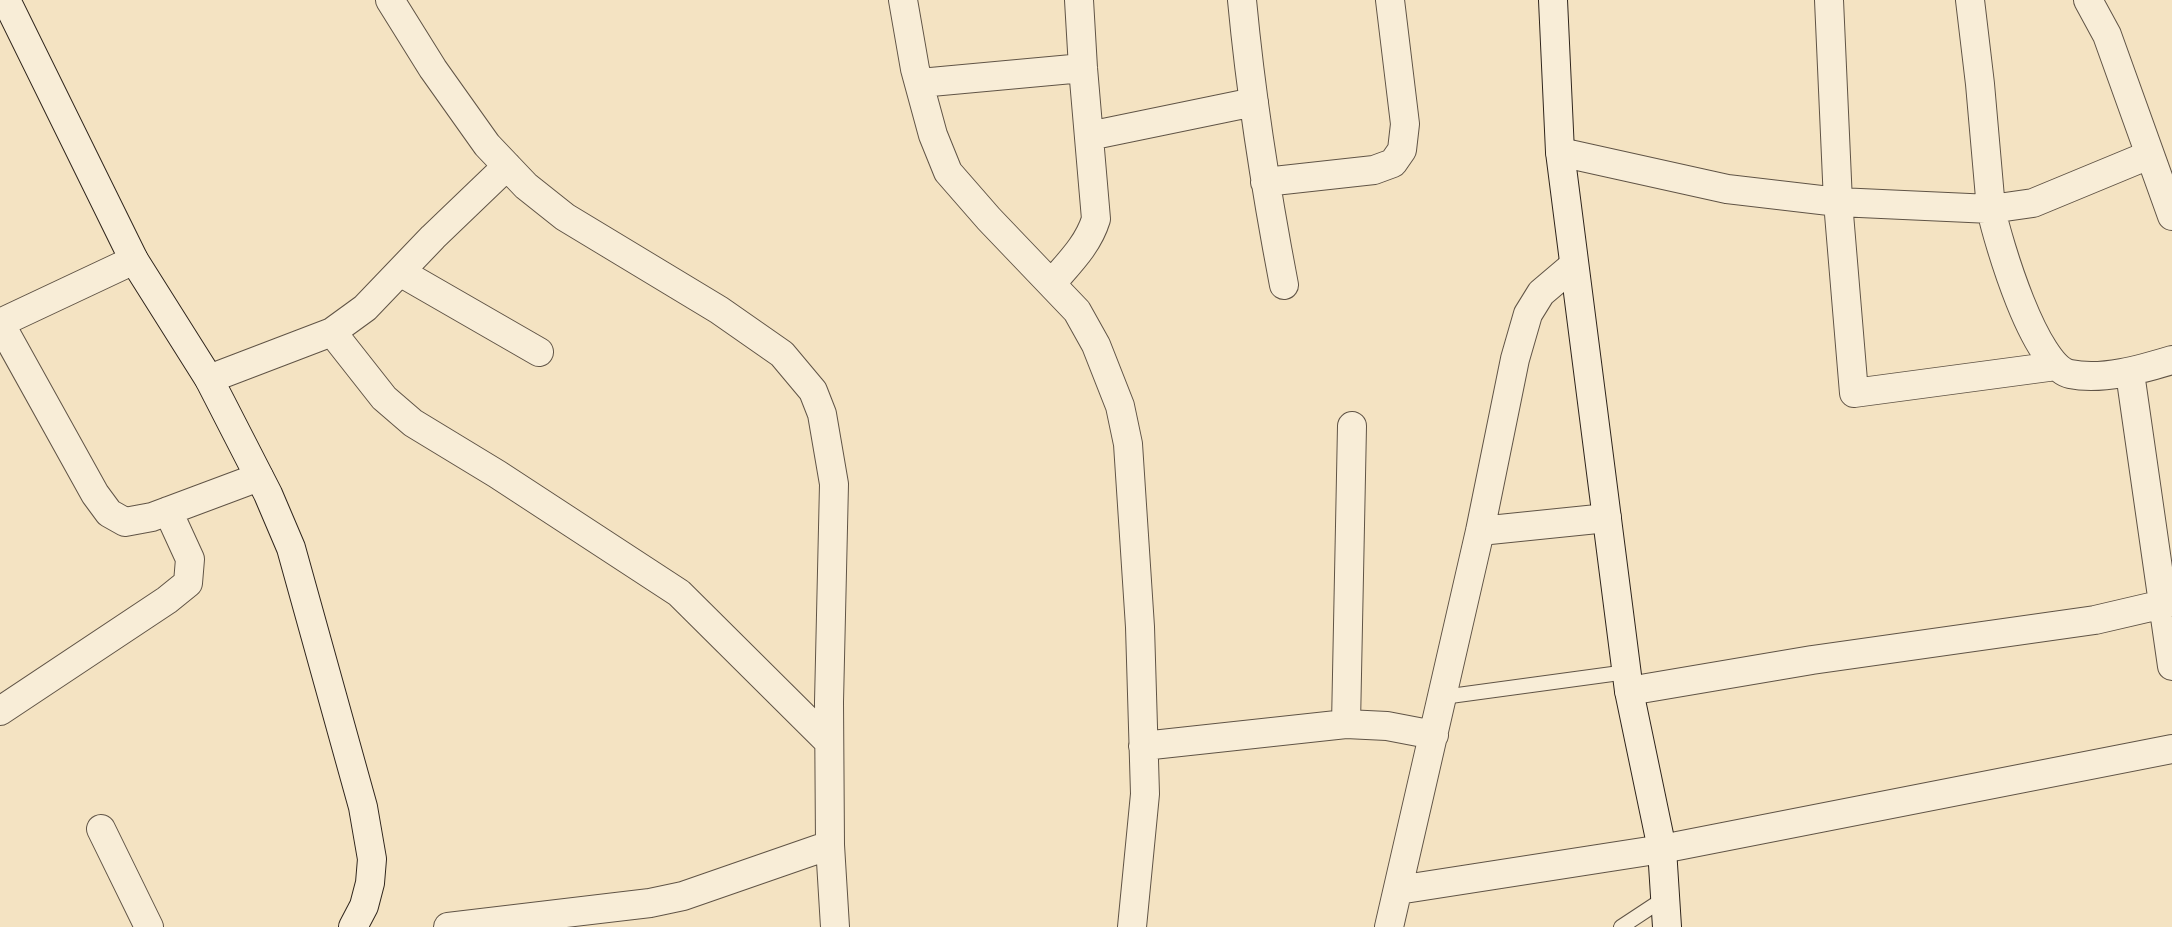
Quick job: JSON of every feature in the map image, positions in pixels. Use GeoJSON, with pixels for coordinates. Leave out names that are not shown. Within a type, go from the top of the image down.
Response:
{"type":"FeatureCollection","features":[{"type":"Feature","properties":{"kind":"street"},"geometry":{"type":"LineString","coordinates":[[6,0],[134,260],[209,378],[259,477],[291,548],[363,807],[372,859],[370,884],[364,906],[354,927]]}},
{"type":"Feature","properties":{"kind":"street"},"geometry":{"type":"LineString","coordinates":[[390,0],[433,69],[487,145],[526,186],[565,217],[718,310],[782,354],[812,391],[822,414],[834,484],[829,742],[830,845],[835,927]]}},
{"type":"Feature","properties":{"kind":"street"},"geometry":{"type":"LineString","coordinates":[[903,0],[933,136],[948,172],[989,219],[1077,311],[1096,345],[1120,406],[1128,444],[1140,627],[1145,794],[1132,927]]}},
{"type":"Feature","properties":{"kind":"street"},"geometry":{"type":"LineString","coordinates":[[1052,283],[1092,234],[1096,219],[1079,0]]}},
{"type":"Feature","properties":{"kind":"street"},"geometry":{"type":"LineString","coordinates":[[1242,0],[1265,182],[1284,286]]}},
{"type":"Feature","properties":{"kind":"street"},"geometry":{"type":"LineString","coordinates":[[1265,182],[1374,170],[1393,163],[1402,150],[1405,124],[1390,0]]}},
{"type":"Feature","properties":{"kind":"street"},"geometry":{"type":"LineString","coordinates":[[1553,0],[1560,152],[1628,682],[1662,849],[1667,927]]}},
{"type":"Feature","properties":{"kind":"street"},"geometry":{"type":"LineString","coordinates":[[1828,0],[1838,202],[1854,393],[2056,366]]}},
{"type":"Feature","properties":{"kind":"street"},"geometry":{"type":"LineString","coordinates":[[1970,0],[1980,84],[1991,209],[2001,248],[2018,298],[2056,366],[2069,374],[2130,373],[2172,360]]}},
{"type":"Feature","properties":{"kind":"street"},"geometry":{"type":"LineString","coordinates":[[2088,0],[2107,35],[2172,216]]}},
{"type":"Feature","properties":{"kind":"street"},"geometry":{"type":"LineString","coordinates":[[920,83],[1083,68]]}},
{"type":"Feature","properties":{"kind":"street"},"geometry":{"type":"LineString","coordinates":[[1089,136],[1254,102]]}},
{"type":"Feature","properties":{"kind":"street"},"geometry":{"type":"LineString","coordinates":[[1560,152],[1728,188],[1838,202],[1991,209],[2033,204],[2149,155]]}},
{"type":"Feature","properties":{"kind":"street"},"geometry":{"type":"LineString","coordinates":[[209,378],[332,332],[365,308],[507,166]]}},
{"type":"Feature","properties":{"kind":"street"},"geometry":{"type":"LineString","coordinates":[[134,260],[0,323],[95,494],[109,513],[124,522],[152,517],[259,477]]}},
{"type":"Feature","properties":{"kind":"street"},"geometry":{"type":"LineString","coordinates":[[1388,927],[1480,531],[1515,359],[1528,314],[1541,292],[1574,265]]}},
{"type":"Feature","properties":{"kind":"street"},"geometry":{"type":"LineString","coordinates":[[400,272],[539,352]]}},
{"type":"Feature","properties":{"kind":"street"},"geometry":{"type":"LineString","coordinates":[[332,332],[384,398],[413,423],[497,474],[680,593],[829,742]]}},
{"type":"Feature","properties":{"kind":"street"},"geometry":{"type":"LineString","coordinates":[[2130,373],[2168,604],[2172,666]]}},
{"type":"Feature","properties":{"kind":"street"},"geometry":{"type":"LineString","coordinates":[[1346,724],[1352,426]]}},
{"type":"Feature","properties":{"kind":"street"},"geometry":{"type":"LineString","coordinates":[[0,711],[167,600],[188,583],[190,559],[168,511]]}},
{"type":"Feature","properties":{"kind":"street"},"geometry":{"type":"LineString","coordinates":[[1480,531],[1607,518]]}},
{"type":"Feature","properties":{"kind":"street"},"geometry":{"type":"LineString","coordinates":[[1628,682],[1812,660],[2095,620],[2168,604]]}},
{"type":"Feature","properties":{"kind":"street"},"geometry":{"type":"LineString","coordinates":[[1143,746],[1346,724],[1387,726],[1434,735]]}},
{"type":"Feature","properties":{"kind":"street"},"geometry":{"type":"LineString","coordinates":[[1398,890],[1662,849],[2172,749]]}},
{"type":"Feature","properties":{"kind":"street"},"geometry":{"type":"LineString","coordinates":[[101,829],[149,927]]}},
{"type":"Feature","properties":{"kind":"street"},"geometry":{"type":"LineString","coordinates":[[448,927],[650,903],[683,896],[830,845]]}},
{"type":"Feature","properties":{"kind":"lane"},"geometry":{"type":"LineString","coordinates":[[1442,697],[1628,682]]}},
{"type":"Feature","properties":{"kind":"lane"},"geometry":{"type":"LineString","coordinates":[[1621,927],[1665,898]]}}]}
